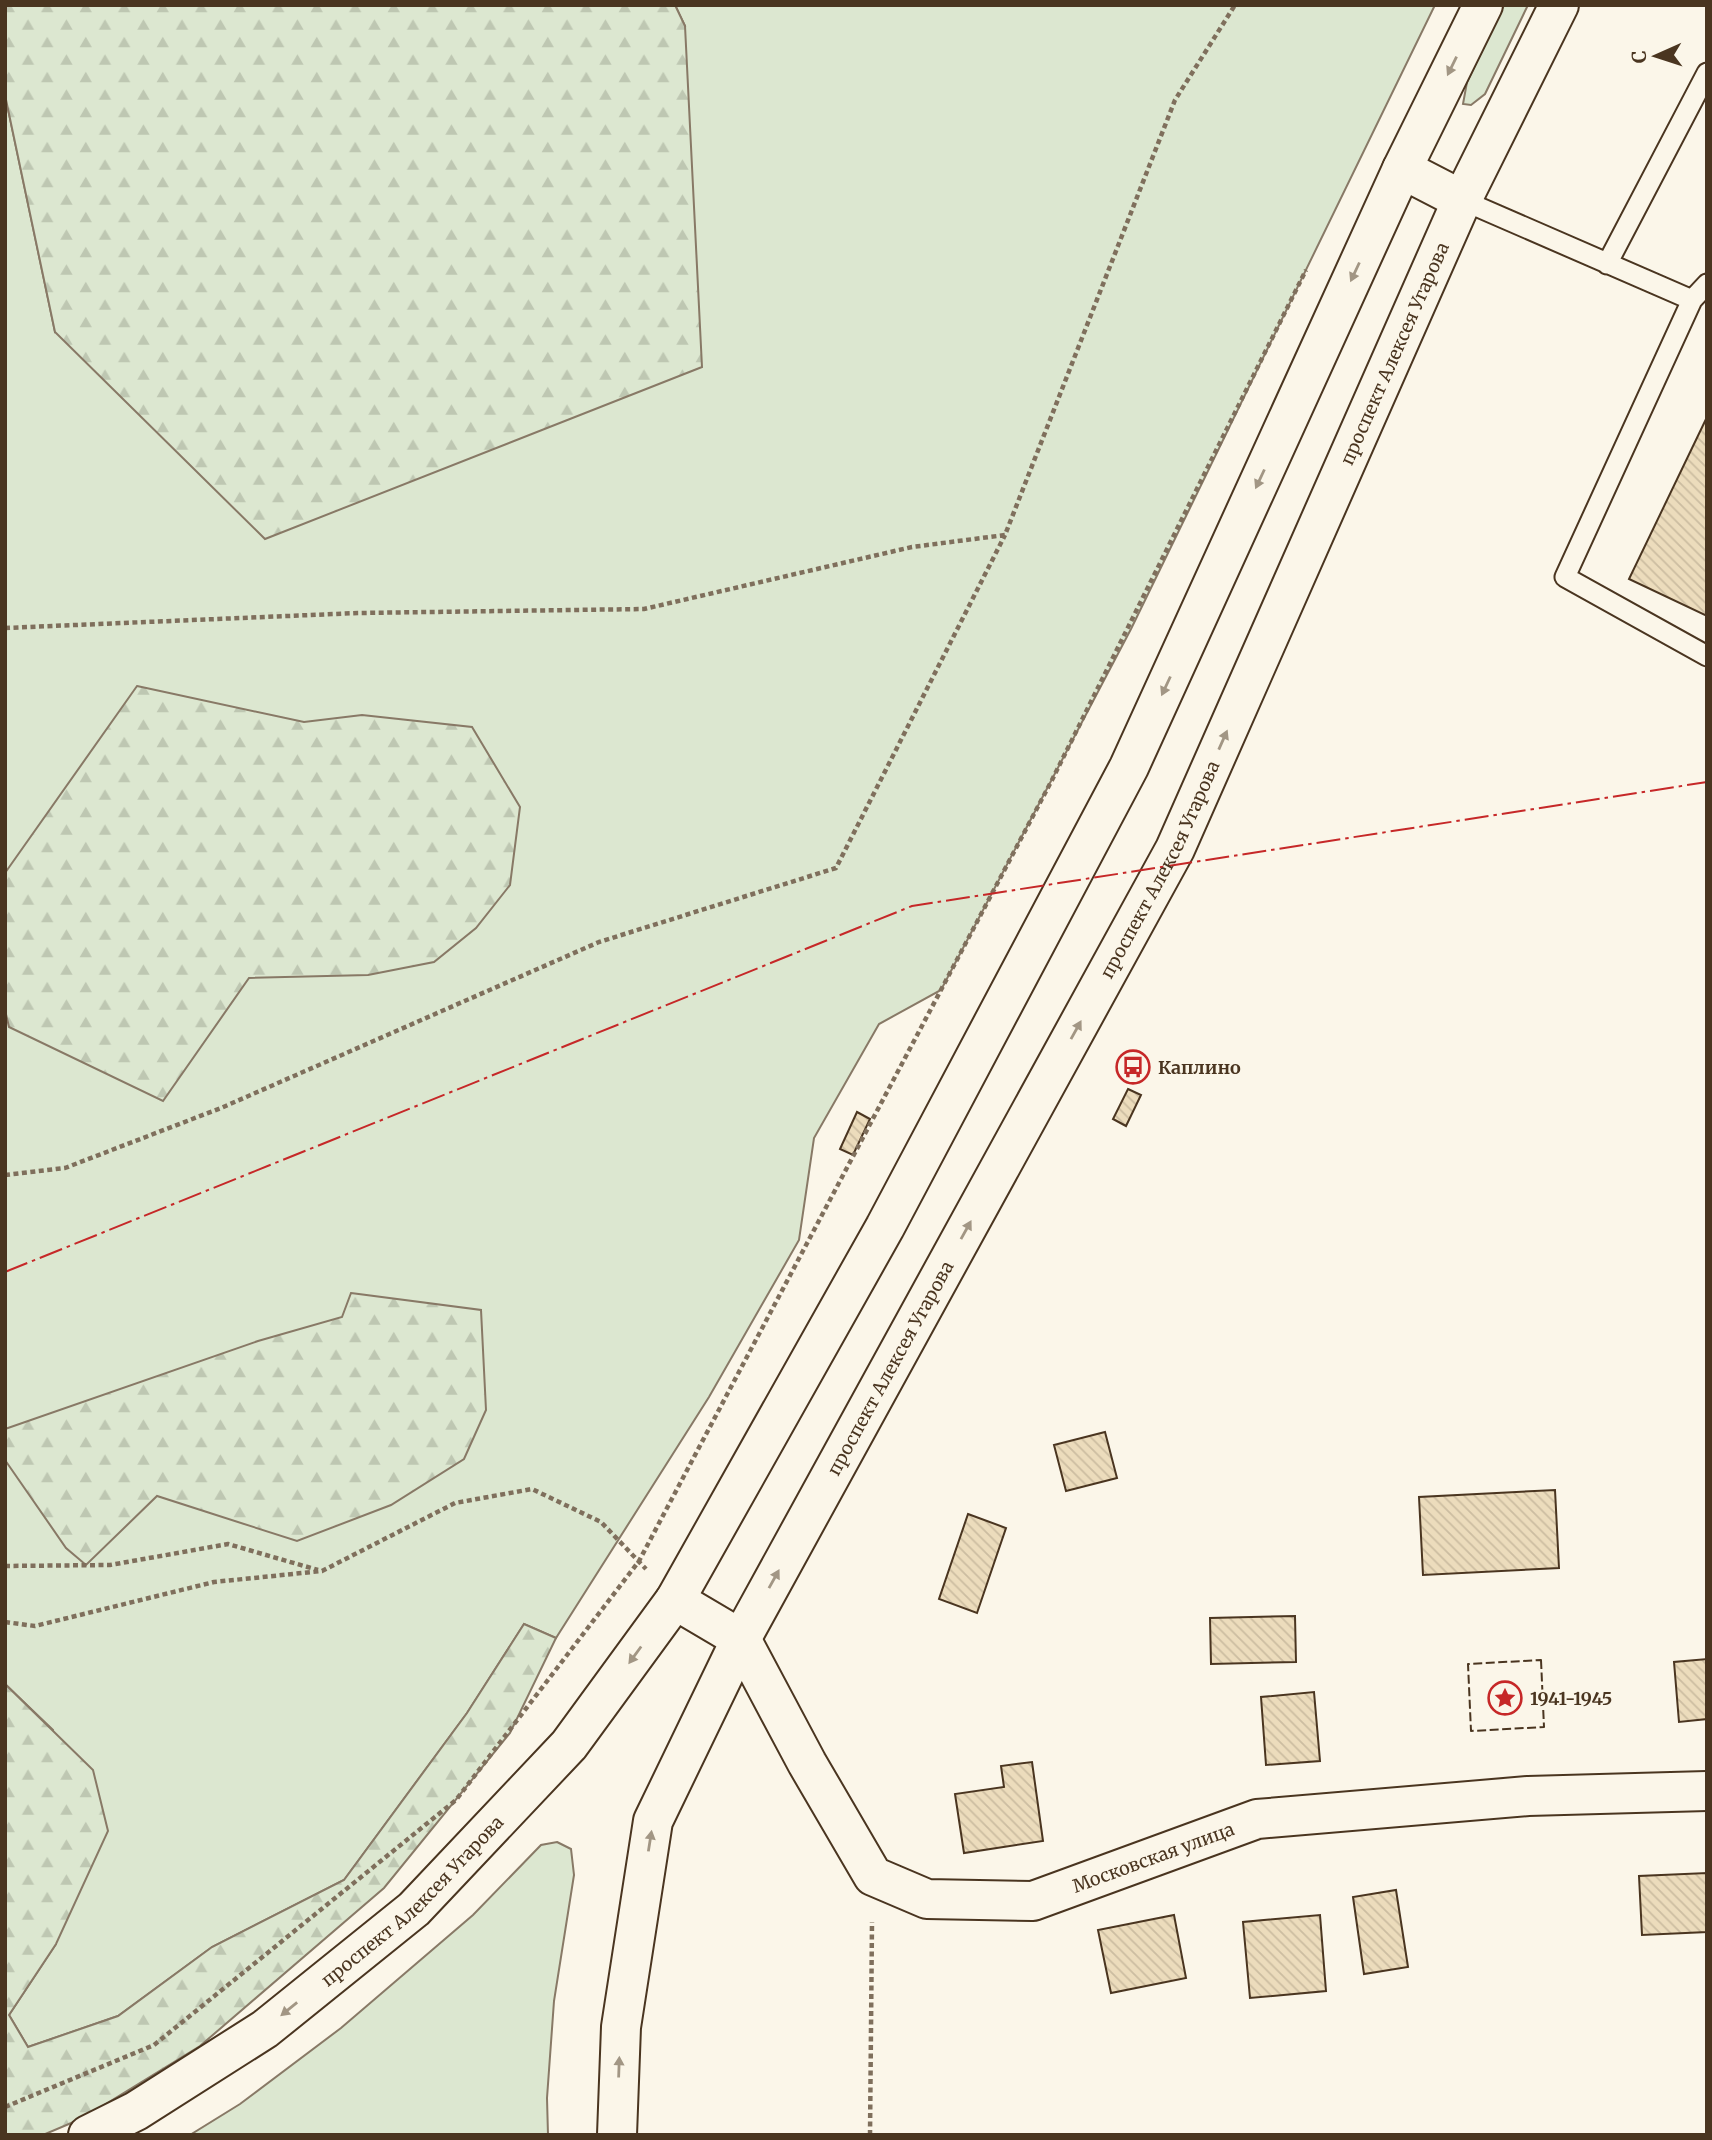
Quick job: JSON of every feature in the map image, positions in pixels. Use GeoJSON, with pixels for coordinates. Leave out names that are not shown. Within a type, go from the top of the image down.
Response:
{"type":"FeatureCollection","features":[{"type":"Feature","properties":{"kind":"main road","name":"проспект Алексея Угарова"},"geometry":{"type":"LineString","coordinates":[[88,2135],[136,2111],[264,2029],[414,1909],[569,1745],[675,1600],[885,1227],[1129,767],[1402,169],[1483,5]]}},
{"type":"Feature","properties":{"kind":"main road","name":"проспект Алексея Угарова"},"geometry":{"type":"LineString","coordinates":[[617,2135],[621,2027],[653,1821],[741,1639],[1175,849],[1462,200],[1559,5]]}},
{"type":"Feature","properties":{"kind":"main road"},"geometry":{"type":"LineString","coordinates":[[1402,169],[1462,200]]}},
{"type":"Feature","properties":{"kind":"main road"},"geometry":{"type":"LineString","coordinates":[[675,1600],[741,1639],[807,1763],[873,1876]]}},
{"type":"Feature","properties":{"kind":"main road","name":"Московская улица"},"geometry":{"type":"LineString","coordinates":[[873,1876],[927,1899],[1032,1901],[1257,1819],[1528,1796],[1707,1791]]}},
{"type":"Feature","properties":{"kind":"lane"},"geometry":{"type":"LineString","coordinates":[[1607,264],[1707,73]]}},
{"type":"Feature","properties":{"kind":"lane"},"geometry":{"type":"LineString","coordinates":[[1462,200],[1692,300]]}},
{"type":"Feature","properties":{"kind":"lane"},"geometry":{"type":"LineString","coordinates":[[1707,284],[1692,300],[1565,578],[1707,656]]}},
{"type":"Feature","properties":{"kind":"path"},"geometry":{"type":"LineString","coordinates":[[5,1175],[65,1168],[221,1108],[599,942],[836,869],[1006,534],[1175,100],[1235,5]]}},
{"type":"Feature","properties":{"kind":"path"},"geometry":{"type":"LineString","coordinates":[[5,2107],[154,2045],[456,1800],[639,1561],[1052,780],[1309,263]]}},
{"type":"Feature","properties":{"kind":"path"},"geometry":{"type":"LineString","coordinates":[[5,628],[358,613],[643,609],[912,547],[1006,534]]}},
{"type":"Feature","properties":{"kind":"path"},"geometry":{"type":"LineString","coordinates":[[5,1622],[35,1626],[214,1582],[322,1571],[454,1503],[532,1489],[601,1522],[675,1600]]}},
{"type":"Feature","properties":{"kind":"path"},"geometry":{"type":"LineString","coordinates":[[5,1566],[110,1565],[228,1544],[322,1571]]}},
{"type":"Feature","properties":{"kind":"path"},"geometry":{"type":"LineString","coordinates":[[870,2135],[873,1876]]}},
{"type":"Feature","properties":{"kind":"green space"},"geometry":{"type":"Polygon","coordinates":[[[5,5],[675,5],[685,26],[702,367],[265,539],[55,332],[5,95],[5,5]]]}},
{"type":"Feature","properties":{"kind":"green space"},"geometry":{"type":"Polygon","coordinates":[[[675,5],[1435,5],[1131,629],[941,990],[879,1024],[814,1138],[799,1240],[709,1397],[556,1638],[524,1624],[467,1713],[344,1880],[212,1947],[118,2016],[28,2047],[9,2015],[56,1944],[53,1730],[5,1684],[5,95],[55,332],[685,26],[675,5]]]}},
{"type":"Feature","properties":{"kind":"green space"},"geometry":{"type":"Polygon","coordinates":[[[1504,5],[1528,5],[1485,94],[1471,105],[1463,104],[1467,82],[1504,5]]]}},
{"type":"Feature","properties":{"kind":"green space"},"geometry":{"type":"Polygon","coordinates":[[[137,686],[304,722],[362,715],[472,727],[520,807],[510,885],[476,928],[434,962],[368,975],[249,978],[163,1101],[9,1027],[5,1010],[5,873],[137,686]]]}},
{"type":"Feature","properties":{"kind":"green space"},"geometry":{"type":"Polygon","coordinates":[[[351,1293],[481,1310],[486,1410],[464,1459],[391,1505],[297,1541],[157,1496],[86,1565],[66,1548],[5,1460],[5,1429],[258,1341],[342,1317],[351,1293]]]}},
{"type":"Feature","properties":{"kind":"green space"},"geometry":{"type":"Polygon","coordinates":[[[524,1624],[556,1638],[510,1733],[384,1888],[200,2046],[83,2118],[43,2135],[5,2135],[5,1684],[93,1770],[108,1831],[56,1944],[9,2015],[28,2047],[118,2016],[212,1947],[344,1880],[467,1713],[524,1624]]]}},
{"type":"Feature","properties":{"kind":"green space"},"geometry":{"type":"Polygon","coordinates":[[[557,1842],[571,1849],[574,1875],[554,2001],[547,2098],[548,2135],[190,2135],[240,2104],[341,2028],[473,1915],[541,1845],[557,1842]]]}},
{"type":"Feature","properties":{"kind":"building"},"geometry":{"type":"Polygon","coordinates":[[[1707,417],[1707,616],[1629,579],[1707,417]]]}},
{"type":"Feature","properties":{"kind":"building"},"geometry":{"type":"Polygon","coordinates":[[[1128,1089],[1141,1095],[1126,1126],[1113,1119],[1128,1089]]]}},
{"type":"Feature","properties":{"kind":"building"},"geometry":{"type":"Polygon","coordinates":[[[857,1112],[870,1119],[853,1155],[840,1149],[857,1112]]]}},
{"type":"Feature","properties":{"kind":"building"},"geometry":{"type":"Polygon","coordinates":[[[1105,1432],[1117,1478],[1066,1491],[1054,1445],[1105,1432]]]}},
{"type":"Feature","properties":{"kind":"building"},"geometry":{"type":"Polygon","coordinates":[[[1555,1490],[1559,1568],[1423,1575],[1419,1497],[1555,1490]]]}},
{"type":"Feature","properties":{"kind":"building"},"geometry":{"type":"Polygon","coordinates":[[[968,1514],[1006,1528],[977,1613],[939,1599],[968,1514]]]}},
{"type":"Feature","properties":{"kind":"building"},"geometry":{"type":"Polygon","coordinates":[[[1295,1616],[1296,1662],[1211,1664],[1210,1618],[1295,1616]]]}},
{"type":"Feature","properties":{"kind":"building"},"geometry":{"type":"Polygon","coordinates":[[[1707,1659],[1707,1719],[1679,1722],[1674,1662],[1707,1659]]]}},
{"type":"Feature","properties":{"kind":"building"},"geometry":{"type":"Polygon","coordinates":[[[1314,1692],[1320,1761],[1266,1765],[1261,1697],[1314,1692]]]}},
{"type":"Feature","properties":{"kind":"building"},"geometry":{"type":"Polygon","coordinates":[[[1032,1762],[1043,1841],[964,1853],[955,1794],[1004,1787],[1001,1766],[1032,1762]]]}},
{"type":"Feature","properties":{"kind":"building"},"geometry":{"type":"Polygon","coordinates":[[[1707,1873],[1707,1932],[1642,1935],[1639,1876],[1707,1873]]]}},
{"type":"Feature","properties":{"kind":"building"},"geometry":{"type":"Polygon","coordinates":[[[1396,1890],[1408,1967],[1364,1974],[1353,1897],[1396,1890]]]}},
{"type":"Feature","properties":{"kind":"building"},"geometry":{"type":"Polygon","coordinates":[[[1174,1915],[1186,1978],[1111,1993],[1098,1930],[1174,1915]]]}},
{"type":"Feature","properties":{"kind":"building"},"geometry":{"type":"Polygon","coordinates":[[[1320,1915],[1326,1991],[1250,1998],[1243,1922],[1320,1915]]]}},
{"type":"Feature","properties":{"kind":"fence"},"geometry":{"type":"LineString","coordinates":[[1541,1660],[1544,1727],[1471,1731],[1468,1664],[1541,1660]]}},
{"type":"Feature","properties":{"kind":"power"},"geometry":{"type":"LineString","coordinates":[[5,1272],[912,906],[1707,782]]}},
{"type":"Feature","properties":{"kind":"place","name":"Каплино"},"geometry":{"type":"Point","coordinates":[1133,1067]}},
{"type":"Feature","properties":{"kind":"place","name":"1941-1945"},"geometry":{"type":"Point","coordinates":[1505,1698]}}]}
